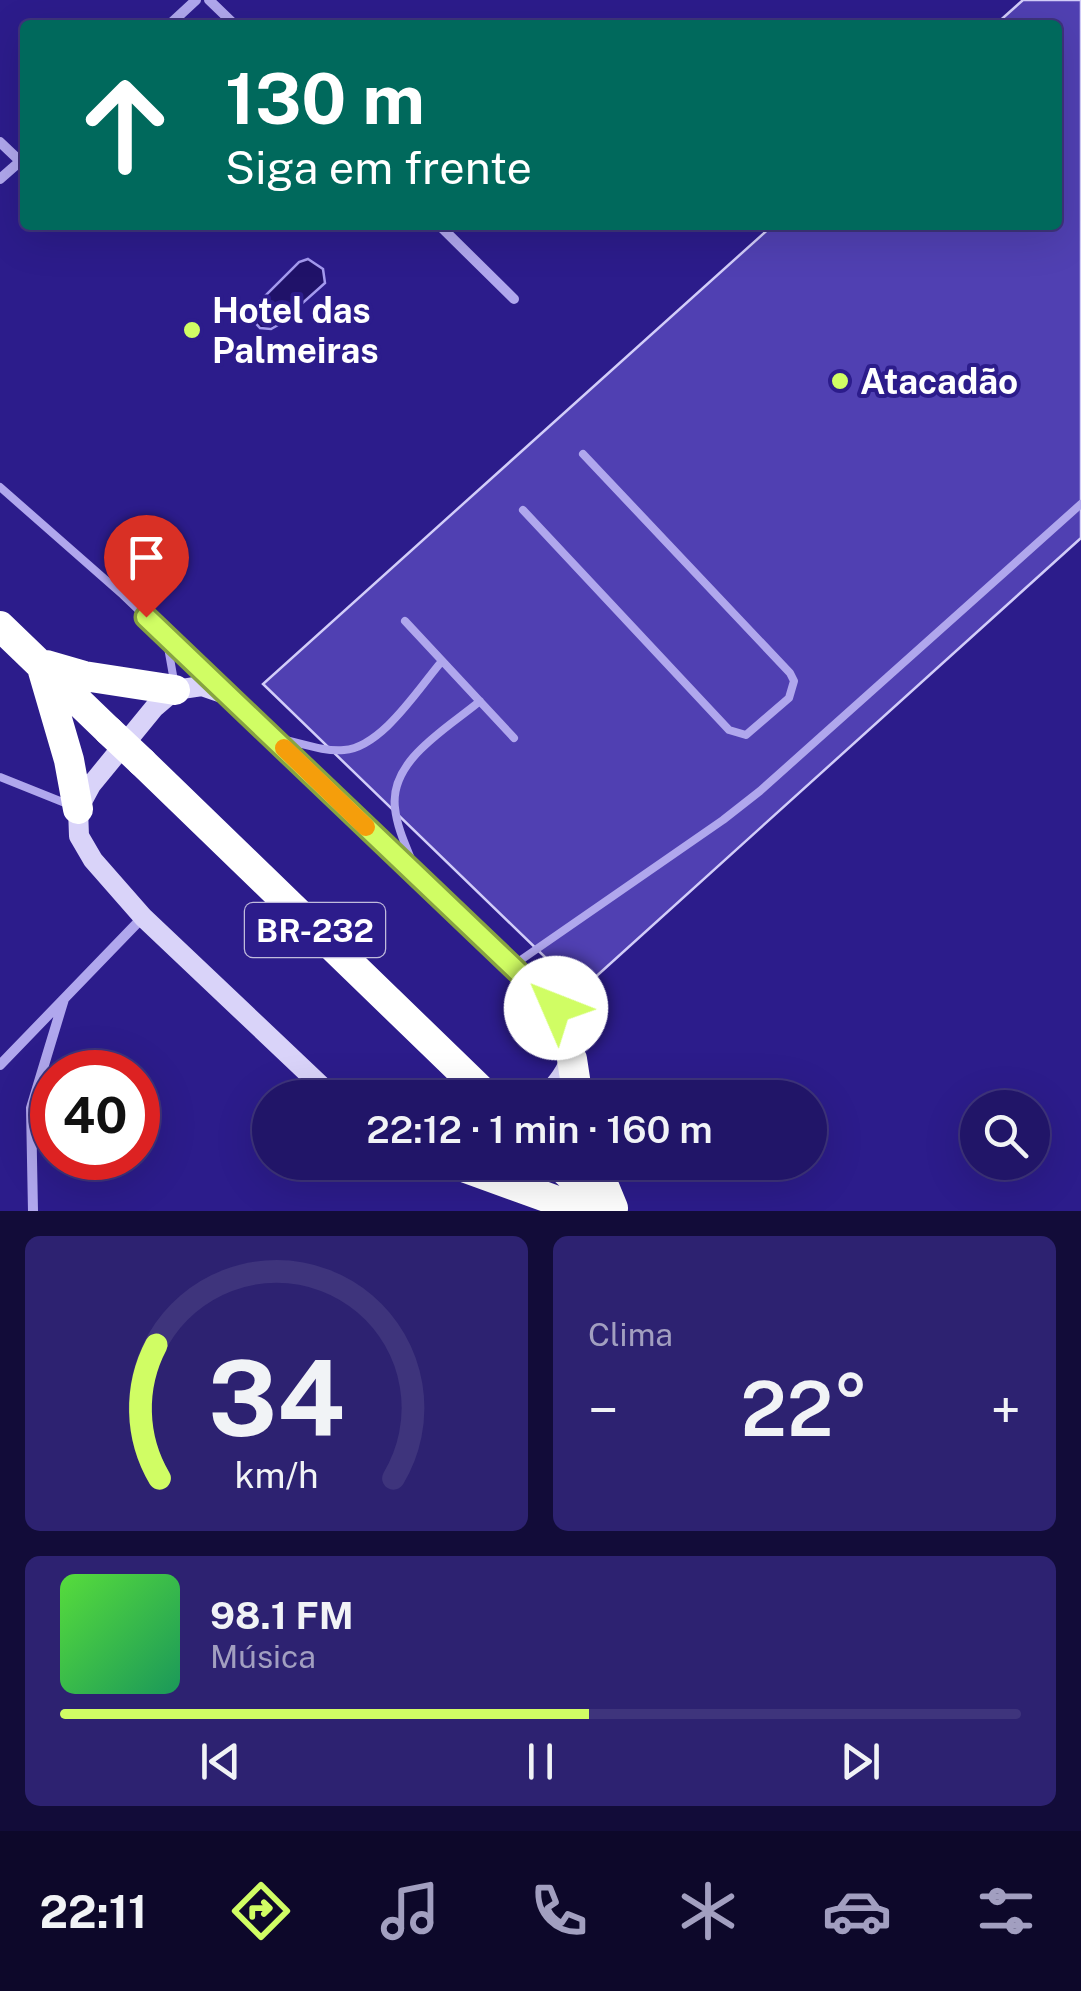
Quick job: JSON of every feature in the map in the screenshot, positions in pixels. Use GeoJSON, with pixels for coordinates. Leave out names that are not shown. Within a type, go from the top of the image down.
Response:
{"type":"FeatureCollection","features":[{"type":"Feature","properties":{"kind":"highway","name":"BR-232"},"geometry":{"type":"LineString","coordinates":[[0,626],[469,1080]]}},
{"type":"Feature","properties":{"kind":"highway"},"geometry":{"type":"LineString","coordinates":[[40,664],[84,676],[175,690]]}},
{"type":"Feature","properties":{"kind":"highway"},"geometry":{"type":"LineString","coordinates":[[40,664],[69,760],[78,809]]}},
{"type":"Feature","properties":{"kind":"highway"},"geometry":{"type":"LineString","coordinates":[[572,1059],[575,1080]]}},
{"type":"Feature","properties":{"kind":"highway"},"geometry":{"type":"LineString","coordinates":[[505,1180],[585,1211]]}},
{"type":"Feature","properties":{"kind":"highway"},"geometry":{"type":"LineString","coordinates":[[576,1180],[611,1211]]}},
{"type":"Feature","properties":{"kind":"highway"},"geometry":{"type":"LineString","coordinates":[[600,1180],[611,1211]]}},
{"type":"Feature","properties":{"kind":"street"},"geometry":{"type":"LineString","coordinates":[[174,20],[196,0]]}},
{"type":"Feature","properties":{"kind":"street"},"geometry":{"type":"LineString","coordinates":[[209,0],[229,20]]}},
{"type":"Feature","properties":{"kind":"street"},"geometry":{"type":"LineString","coordinates":[[0,142],[20,157]]}},
{"type":"Feature","properties":{"kind":"street"},"geometry":{"type":"LineString","coordinates":[[0,179],[20,161]]}},
{"type":"Feature","properties":{"kind":"street"},"geometry":{"type":"LineString","coordinates":[[444,230],[514,298]]}},
{"type":"Feature","properties":{"kind":"street"},"geometry":{"type":"LineString","coordinates":[[315,1080],[144,918],[93,860],[79,836],[78,809],[92,785],[154,708],[175,690],[202,686],[228,695],[556,1008],[571,1032],[572,1059],[560,1080]]}},
{"type":"Feature","properties":{"kind":"street"},"geometry":{"type":"LineString","coordinates":[[0,1065],[144,918]]}},
{"type":"Feature","properties":{"kind":"street"},"geometry":{"type":"LineString","coordinates":[[33,1211],[32,1108],[64,1000]]}},
{"type":"Feature","properties":{"kind":"lane"},"geometry":{"type":"LineString","coordinates":[[523,510],[729,730],[746,735],[789,698],[794,681],[790,674],[583,454]]}},
{"type":"Feature","properties":{"kind":"lane"},"geometry":{"type":"LineString","coordinates":[[0,487],[228,695]]}},
{"type":"Feature","properties":{"kind":"lane"},"geometry":{"type":"LineString","coordinates":[[512,966],[723,820],[760,790],[1081,504]]}},
{"type":"Feature","properties":{"kind":"lane"},"geometry":{"type":"LineString","coordinates":[[405,621],[514,738]]}},
{"type":"Feature","properties":{"kind":"lane"},"geometry":{"type":"LineString","coordinates":[[166,636],[175,690]]}},
{"type":"Feature","properties":{"kind":"lane"},"geometry":{"type":"LineString","coordinates":[[271,736],[342,750],[364,746],[382,731],[442,660]]}},
{"type":"Feature","properties":{"kind":"lane"},"geometry":{"type":"LineString","coordinates":[[417,875],[394,805],[398,782],[412,757],[480,701]]}},
{"type":"Feature","properties":{"kind":"lane"},"geometry":{"type":"LineString","coordinates":[[0,777],[78,809]]}},
{"type":"Feature","properties":{"kind":"shaded area"},"geometry":{"type":"Polygon","coordinates":[[[308,259],[323,269],[325,283],[278,325],[260,328],[252,319],[251,310],[299,262],[308,259]]]}},
{"type":"Feature","properties":{"kind":"building","name":"Atacadão"},"geometry":{"type":"Polygon","coordinates":[[[1023,0],[1081,0],[1081,538],[580,991],[263,684],[767,230],[1062,230],[1062,20],[1001,20],[1023,0]]]}},
{"type":"Feature","properties":{"kind":"slow traffic"},"geometry":{"type":"LineString","coordinates":[[284,748],[366,827]]}},
{"type":"Feature","properties":{"kind":"place","name":"Hotel das Palmeiras"},"geometry":{"type":"Point","coordinates":[192,330]}},
{"type":"Feature","properties":{"kind":"place","name":"Atacadão"},"geometry":{"type":"Point","coordinates":[840,381]}},
{"type":"Feature","properties":{"kind":"route"},"geometry":{"type":"LineString","coordinates":[[146,617],[556,1008]]}}]}
